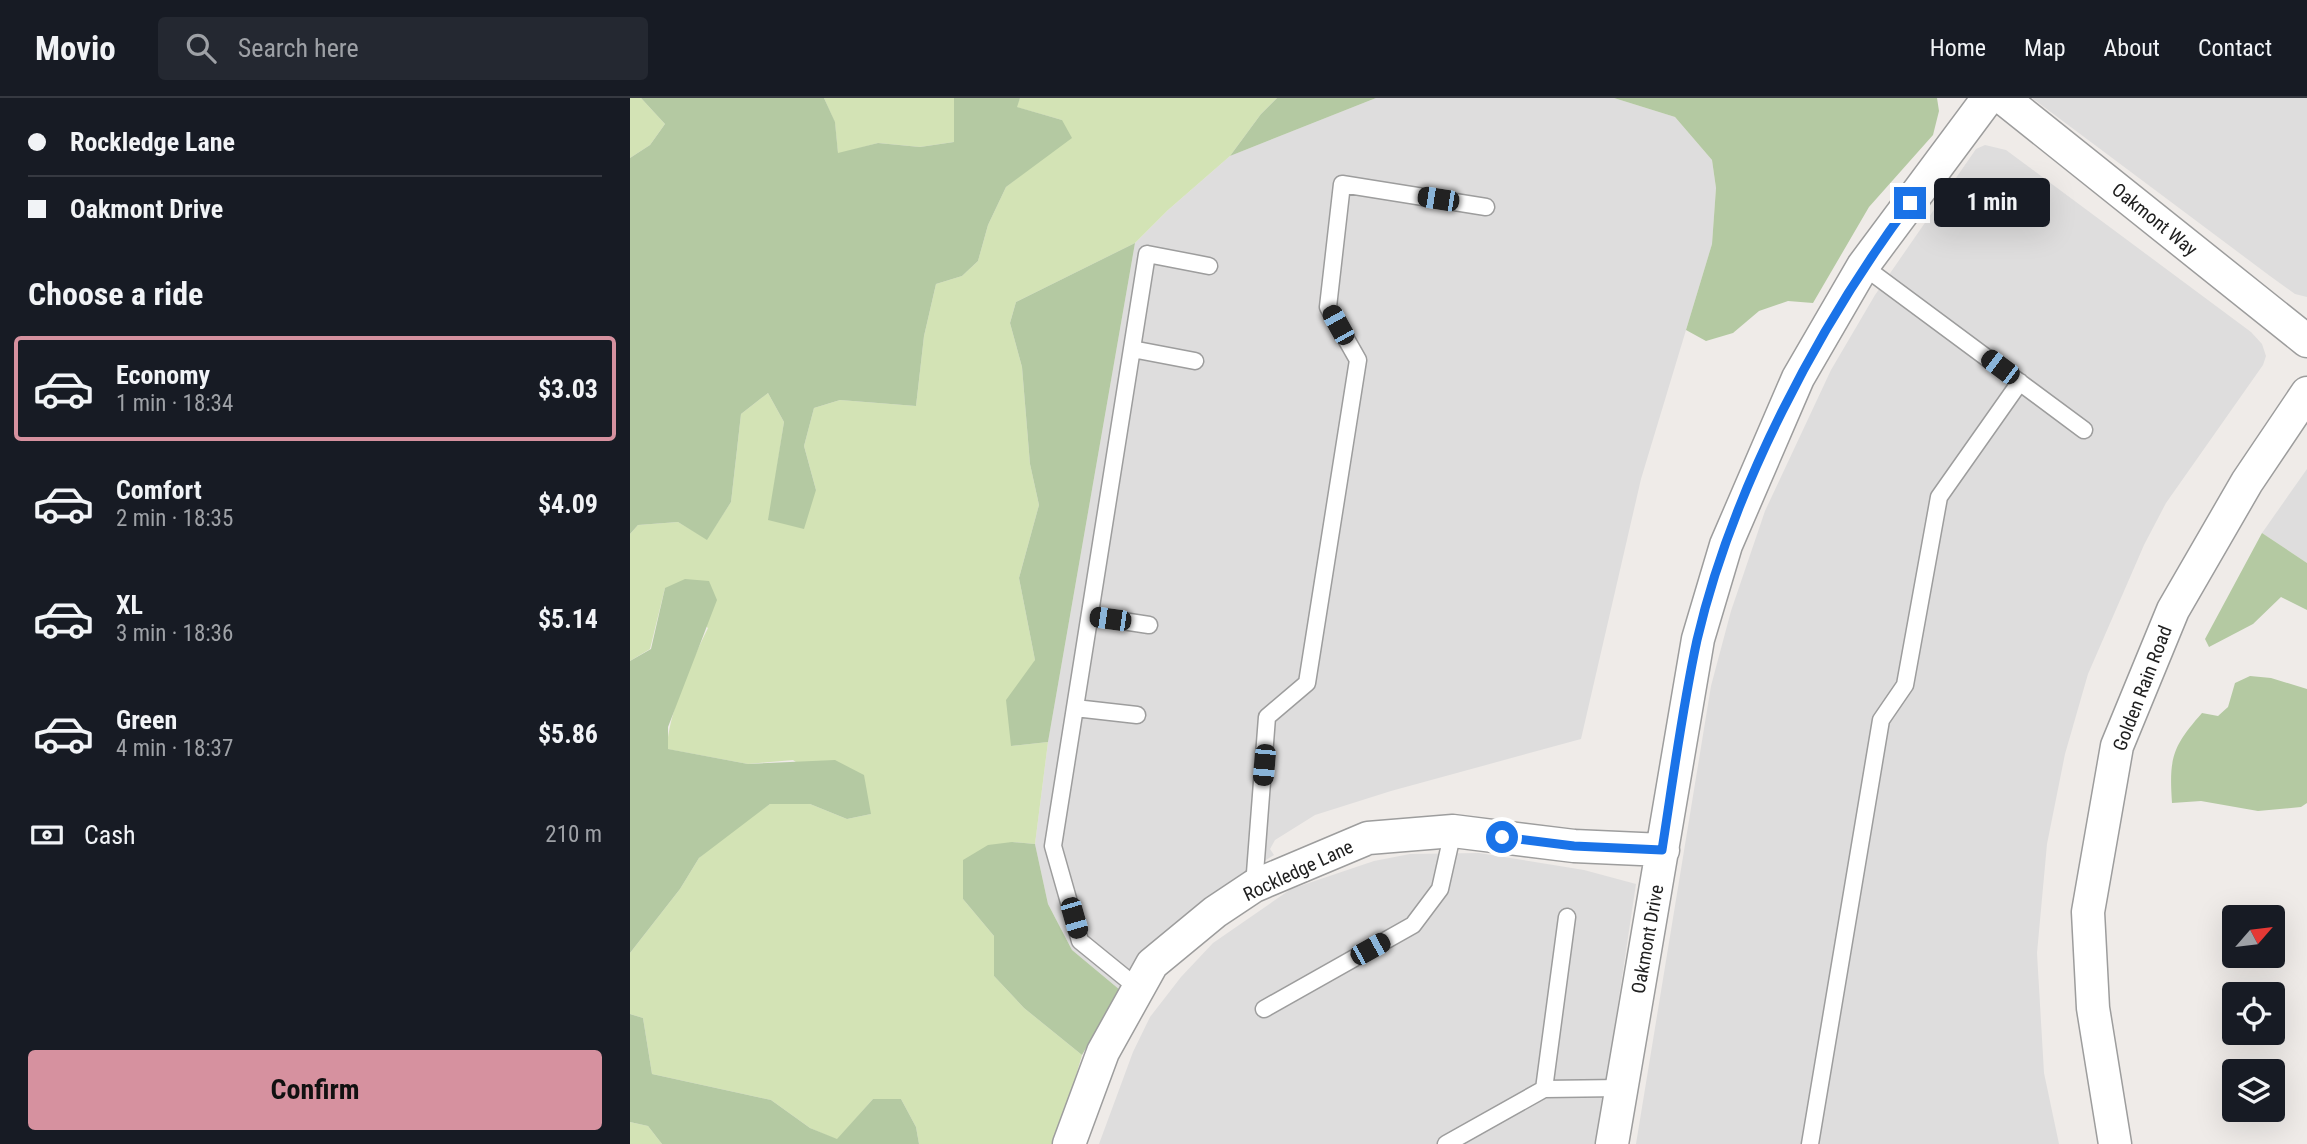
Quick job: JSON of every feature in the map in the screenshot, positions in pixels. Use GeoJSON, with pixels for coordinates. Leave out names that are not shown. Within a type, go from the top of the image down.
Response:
{"type":"FeatureCollection","features":[{"type":"Feature","properties":{"kind":"street","name":"Oakmont Drive"},"geometry":{"type":"LineString","coordinates":[[1612,1144],[1698,639],[1726,545],[1798,378],[1863,265],[1987,98]]}},
{"type":"Feature","properties":{"kind":"street","name":"Oakmont Way"},"geometry":{"type":"LineString","coordinates":[[2003,98],[2307,341]]}},
{"type":"Feature","properties":{"kind":"street","name":"Golden Rain Road"},"geometry":{"type":"LineString","coordinates":[[2115,1144],[2093,1009],[2088,912],[2117,746],[2173,610],[2247,482],[2307,393]]}},
{"type":"Feature","properties":{"kind":"street","name":"Rockledge Lane"},"geometry":{"type":"LineString","coordinates":[[1069,1144],[1103,1052],[1153,964],[1215,912],[1254,886],[1368,838],[1453,831],[1574,846],[1662,850]]}},
{"type":"Feature","properties":{"kind":"lane"},"geometry":{"type":"LineString","coordinates":[[1254,886],[1267,717],[1307,683],[1358,360],[1328,307],[1342,184],[1486,207]]}},
{"type":"Feature","properties":{"kind":"lane"},"geometry":{"type":"LineString","coordinates":[[1139,989],[1080,941],[1054,846],[1147,254],[1209,266]]}},
{"type":"Feature","properties":{"kind":"lane"},"geometry":{"type":"LineString","coordinates":[[1863,265],[2084,430]]}},
{"type":"Feature","properties":{"kind":"lane"},"geometry":{"type":"LineString","coordinates":[[1132,349],[1195,361]]}},
{"type":"Feature","properties":{"kind":"lane"},"geometry":{"type":"LineString","coordinates":[[1810,1144],[1881,720],[1905,685],[1939,497],[2020,382]]}},
{"type":"Feature","properties":{"kind":"lane"},"geometry":{"type":"LineString","coordinates":[[1090,616],[1149,625]]}},
{"type":"Feature","properties":{"kind":"lane"},"geometry":{"type":"LineString","coordinates":[[1075,708],[1137,715]]}},
{"type":"Feature","properties":{"kind":"lane"},"geometry":{"type":"LineString","coordinates":[[1264,1009],[1413,925],[1440,890],[1453,831]]}},
{"type":"Feature","properties":{"kind":"lane"},"geometry":{"type":"LineString","coordinates":[[1544,1089],[1567,917]]}},
{"type":"Feature","properties":{"kind":"lane"},"geometry":{"type":"LineString","coordinates":[[1446,1144],[1544,1089],[1622,1088]]}},
{"type":"Feature","properties":{"kind":"shaded area"},"geometry":{"type":"Polygon","coordinates":[[[1376,98],[1614,98],[1675,117],[1712,160],[1716,188],[1712,244],[1641,479],[1581,739],[1391,791],[1315,815],[1275,840],[1270,849],[1274,855],[1235,879],[1177,925],[1120,990],[1072,950],[1048,904],[1035,844],[1048,742],[1135,243],[1230,156],[1376,98]]]}},
{"type":"Feature","properties":{"kind":"shaded area"},"geometry":{"type":"Polygon","coordinates":[[[2032,98],[2307,98],[2307,297],[2295,294],[2270,276],[2032,98]]]}},
{"type":"Feature","properties":{"kind":"shaded area"},"geometry":{"type":"Polygon","coordinates":[[[1985,145],[2006,150],[2251,332],[2262,344],[2266,356],[2263,365],[2166,503],[2144,545],[2088,674],[2065,754],[2047,844],[2037,953],[2044,1073],[2059,1144],[1636,1144],[1711,686],[1731,611],[1765,511],[1831,370],[1875,295],[1976,149],[1985,145]]]}},
{"type":"Feature","properties":{"kind":"shaded area"},"geometry":{"type":"Polygon","coordinates":[[[2307,469],[2307,563],[2262,533],[2307,469]]]}},
{"type":"Feature","properties":{"kind":"shaded area"},"geometry":{"type":"Polygon","coordinates":[[[1479,853],[1584,870],[1636,884],[1597,1144],[1099,1144],[1133,1052],[1150,1017],[1181,977],[1213,943],[1291,889],[1374,861],[1410,854],[1479,853]]]}},
{"type":"Feature","properties":{"kind":"green space"},"geometry":{"type":"Polygon","coordinates":[[[630,98],[641,98],[665,124],[650,145],[630,158],[630,98]]]}},
{"type":"Feature","properties":{"kind":"green space"},"geometry":{"type":"Polygon","coordinates":[[[641,98],[824,98],[835,122],[838,153],[878,143],[920,147],[954,142],[954,98],[1020,98],[1017,107],[1062,120],[1072,138],[1006,187],[988,225],[978,261],[962,276],[936,284],[924,336],[916,406],[840,400],[814,408],[804,446],[816,490],[804,529],[768,520],[784,422],[768,393],[741,414],[731,502],[707,540],[678,522],[638,525],[630,534],[630,158],[650,145],[665,124],[641,98]]]}},
{"type":"Feature","properties":{"kind":"green space"},"geometry":{"type":"Polygon","coordinates":[[[824,98],[954,98],[954,142],[920,147],[878,143],[838,154],[835,123],[824,98]]]}},
{"type":"Feature","properties":{"kind":"green space"},"geometry":{"type":"Polygon","coordinates":[[[1020,98],[1277,98],[1261,114],[1230,156],[1135,243],[1016,302],[1010,323],[1022,367],[1030,464],[1039,505],[1019,578],[1035,660],[1011,746],[1048,742],[1035,844],[1012,842],[963,899],[994,936],[994,976],[1024,1008],[1082,1055],[1056,1144],[919,1144],[916,1127],[901,1099],[873,1099],[837,1140],[810,1128],[771,1100],[652,1074],[643,1018],[630,1014],[630,953],[680,889],[699,858],[729,832],[770,804],[810,804],[847,819],[871,814],[793,760],[748,764],[667,749],[676,704],[708,628],[665,588],[650,649],[630,661],[630,534],[638,525],[678,522],[707,539],[731,502],[741,414],[768,393],[784,422],[769,520],[816,490],[804,446],[814,408],[840,400],[916,406],[924,336],[936,284],[962,276],[978,261],[988,225],[1006,187],[1031,167],[1062,120],[1016,107],[1020,98]]]}},
{"type":"Feature","properties":{"kind":"green space"},"geometry":{"type":"Polygon","coordinates":[[[1277,98],[1376,98],[1230,156],[1261,114],[1277,98]]]}},
{"type":"Feature","properties":{"kind":"green space"},"geometry":{"type":"Polygon","coordinates":[[[1614,98],[1937,98],[1939,111],[1933,135],[1869,207],[1813,303],[1788,301],[1759,311],[1733,333],[1706,341],[1686,330],[1712,244],[1716,188],[1712,160],[1675,117],[1614,98]]]}},
{"type":"Feature","properties":{"kind":"green space"},"geometry":{"type":"Polygon","coordinates":[[[1135,243],[1048,742],[1011,746],[1006,700],[1035,660],[1019,578],[1039,505],[1030,464],[1022,367],[1010,323],[1016,302],[1135,243]]]}},
{"type":"Feature","properties":{"kind":"green space"},"geometry":{"type":"Polygon","coordinates":[[[2262,533],[2307,563],[2307,610],[2281,597],[2253,624],[2209,647],[2205,639],[2262,533]]]}},
{"type":"Feature","properties":{"kind":"green space"},"geometry":{"type":"Polygon","coordinates":[[[685,579],[709,581],[717,600],[668,727],[668,749],[748,764],[835,760],[864,775],[871,814],[847,819],[810,804],[770,804],[699,858],[680,889],[630,953],[630,661],[651,649],[665,588],[685,579]]]}},
{"type":"Feature","properties":{"kind":"green space"},"geometry":{"type":"Polygon","coordinates":[[[2250,676],[2271,678],[2307,689],[2307,803],[2301,807],[2258,811],[2201,801],[2172,803],[2172,764],[2184,735],[2202,713],[2218,716],[2228,707],[2235,683],[2250,676]]]}},
{"type":"Feature","properties":{"kind":"green space"},"geometry":{"type":"Polygon","coordinates":[[[1012,842],[1035,844],[1048,904],[1072,950],[1120,990],[1082,1055],[1024,1008],[994,976],[994,936],[963,899],[963,860],[988,845],[1012,842]]]}},
{"type":"Feature","properties":{"kind":"green space"},"geometry":{"type":"Polygon","coordinates":[[[630,1014],[643,1018],[652,1074],[771,1100],[810,1128],[837,1139],[873,1099],[901,1099],[916,1127],[919,1144],[662,1144],[648,1126],[630,1122],[630,1014]]]}},
{"type":"Feature","properties":{"kind":"green space"},"geometry":{"type":"Polygon","coordinates":[[[630,1122],[648,1126],[662,1144],[630,1144],[630,1122]]]}},
{"type":"Feature","properties":{"kind":"route"},"geometry":{"type":"LineString","coordinates":[[1502,837],[1574,846],[1662,850],[1677,749],[1698,639],[1726,545],[1798,378],[1863,265],[1910,203]]}}]}
